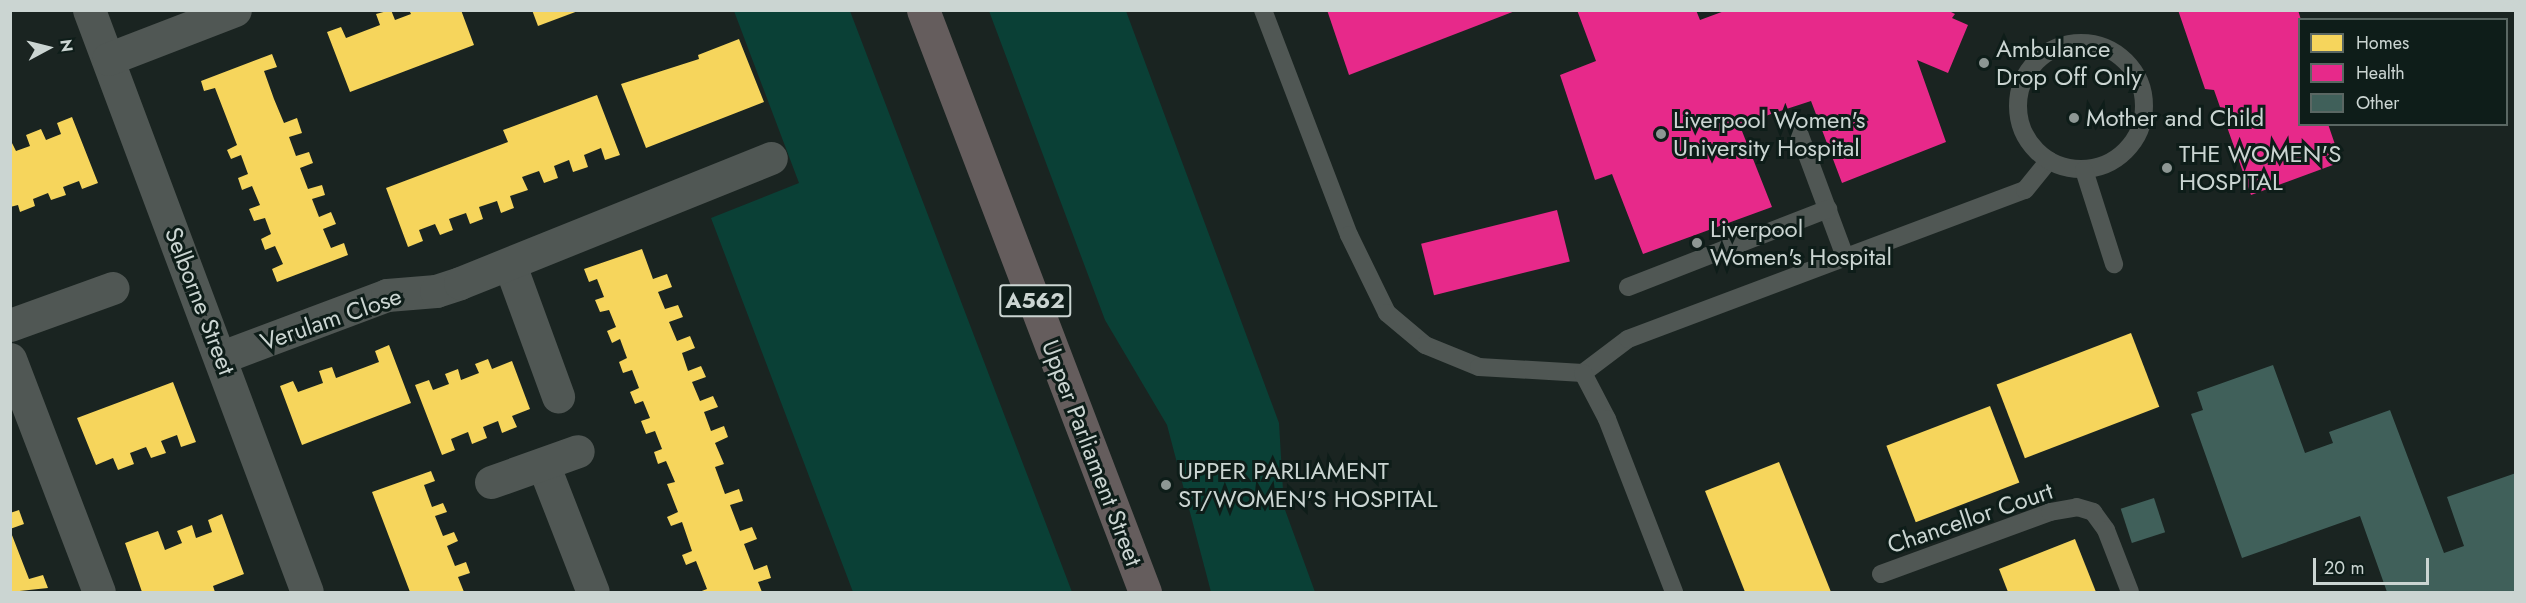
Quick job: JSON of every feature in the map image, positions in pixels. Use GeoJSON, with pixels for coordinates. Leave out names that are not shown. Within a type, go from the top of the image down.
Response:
{"type":"FeatureCollection","features":[{"type":"Feature","properties":{"kind":"highway","name":"Upper Parliament Street"},"geometry":{"type":"LineString","coordinates":[[923,10],[1145,592]]}},
{"type":"Feature","properties":{"kind":"street","name":"Selborne Street"},"geometry":{"type":"LineString","coordinates":[[89,10],[222,357],[307,592]]}},
{"type":"Feature","properties":{"kind":"street"},"geometry":{"type":"LineString","coordinates":[[108,59],[235,10]]}},
{"type":"Feature","properties":{"kind":"street","name":"Verulam Close"},"geometry":{"type":"LineString","coordinates":[[222,357],[387,295],[436,291],[510,265],[771,158]]}},
{"type":"Feature","properties":{"kind":"street"},"geometry":{"type":"LineString","coordinates":[[510,265],[558,396]]}},
{"type":"Feature","properties":{"kind":"street"},"geometry":{"type":"LineString","coordinates":[[10,325],[113,288]]}},
{"type":"Feature","properties":{"kind":"street"},"geometry":{"type":"LineString","coordinates":[[10,359],[99,592]]}},
{"type":"Feature","properties":{"kind":"street"},"geometry":{"type":"LineString","coordinates":[[491,482],[578,451]]}},
{"type":"Feature","properties":{"kind":"street"},"geometry":{"type":"LineString","coordinates":[[543,464],[593,592]]}},
{"type":"Feature","properties":{"kind":"lane"},"geometry":{"type":"LineString","coordinates":[[1263,10],[1349,235],[1387,312],[1425,345],[1468,364],[1583,373],[1628,339],[2025,190],[2049,160]]}},
{"type":"Feature","properties":{"kind":"lane"},"geometry":{"type":"LineString","coordinates":[[2086,42],[2106,48],[2124,59],[2137,76],[2144,96],[2143,118],[2136,138],[2122,154],[2084,170],[2049,160],[2033,147],[2022,128],[2018,108],[2020,86],[2030,68],[2045,53],[2064,44],[2086,42]]}},
{"type":"Feature","properties":{"kind":"lane"},"geometry":{"type":"LineString","coordinates":[[1799,133],[1845,257]]}},
{"type":"Feature","properties":{"kind":"lane"},"geometry":{"type":"LineString","coordinates":[[2084,170],[2114,264]]}},
{"type":"Feature","properties":{"kind":"lane"},"geometry":{"type":"LineString","coordinates":[[1628,287],[1827,209]]}},
{"type":"Feature","properties":{"kind":"lane"},"geometry":{"type":"LineString","coordinates":[[1583,373],[1606,420],[1674,592]]}},
{"type":"Feature","properties":{"kind":"lane","name":"Chancellor Court"},"geometry":{"type":"LineString","coordinates":[[1881,574],[2050,512],[2077,507],[2093,512],[2106,530],[2130,592]]}},
{"type":"Feature","properties":{"kind":"green space"},"geometry":{"type":"Polygon","coordinates":[[[734,11],[850,11],[1072,592],[853,592],[711,218],[799,183],[734,11]]]}},
{"type":"Feature","properties":{"kind":"green space"},"geometry":{"type":"Polygon","coordinates":[[[989,11],[1126,11],[1279,423],[1284,507],[1315,592],[1211,592],[1167,425],[1105,320],[989,11]]]}},
{"type":"Feature","properties":{"kind":"building: Homes"},"geometry":{"type":"Polygon","coordinates":[[[391,10],[395,20],[411,14],[409,10],[461,10],[474,45],[350,92],[327,32],[341,27],[346,38],[380,25],[376,14],[391,10]]]}},
{"type":"Feature","properties":{"kind":"building: Homes"},"geometry":{"type":"Polygon","coordinates":[[[532,10],[578,10],[578,11],[538,26],[532,10]]]}},
{"type":"Feature","properties":{"kind":"building: Homes"},"geometry":{"type":"Polygon","coordinates":[[[739,39],[764,102],[646,148],[621,84],[699,59],[698,55],[739,39]]]}},
{"type":"Feature","properties":{"kind":"building: Homes"},"geometry":{"type":"Polygon","coordinates":[[[272,54],[277,67],[264,71],[274,99],[284,123],[297,118],[302,133],[289,137],[296,156],[309,152],[313,163],[300,168],[308,189],[322,185],[325,195],[312,199],[319,217],[331,212],[336,224],[323,229],[331,248],[344,243],[348,255],[277,282],[272,269],[283,264],[275,246],[265,250],[261,239],[271,234],[265,218],[254,221],[249,209],[260,205],[252,186],[242,190],[238,178],[248,174],[241,155],[231,159],[227,150],[237,145],[215,88],[204,91],[201,81],[272,54]]]}},
{"type":"Feature","properties":{"kind":"building: Homes"},"geometry":{"type":"Polygon","coordinates":[[[597,95],[620,155],[605,160],[601,148],[584,155],[588,167],[573,172],[569,160],[554,166],[558,178],[544,183],[539,171],[522,177],[528,190],[510,196],[514,208],[501,213],[497,201],[479,207],[483,219],[470,224],[466,213],[449,219],[453,230],[440,235],[435,224],[419,230],[423,241],[408,247],[386,188],[508,142],[503,130],[597,95]]]}},
{"type":"Feature","properties":{"kind":"building: Homes"},"geometry":{"type":"Polygon","coordinates":[[[72,117],[98,183],[82,189],[79,181],[63,187],[66,195],[51,200],[48,193],[33,199],[35,206],[20,212],[18,205],[10,207],[10,139],[16,151],[30,146],[26,135],[41,129],[46,140],[61,134],[57,123],[72,117]]]}},
{"type":"Feature","properties":{"kind":"building: Homes"},"geometry":{"type":"Polygon","coordinates":[[[642,249],[653,279],[667,274],[672,287],[658,292],[665,309],[678,305],[683,317],[669,322],[677,341],[690,336],[695,348],[682,353],[688,371],[701,366],[706,377],[692,382],[700,401],[713,396],[718,407],[704,412],[711,431],[724,426],[728,437],[715,443],[724,464],[715,467],[725,494],[739,489],[743,501],[730,505],[740,531],[752,527],[757,539],[744,544],[754,570],[767,565],[771,578],[758,582],[762,592],[699,592],[707,589],[696,561],[686,565],[682,555],[692,551],[682,522],[671,526],[667,517],[678,512],[667,484],[675,482],[666,461],[658,464],[654,452],[662,449],[655,431],[646,434],[641,421],[650,418],[643,401],[635,404],[630,392],[639,388],[632,370],[623,373],[619,362],[627,358],[620,339],[612,343],[607,331],[616,327],[609,310],[600,312],[595,300],[604,297],[597,279],[589,282],[584,269],[642,249]]]}},
{"type":"Feature","properties":{"kind":"building: Homes"},"geometry":{"type":"Polygon","coordinates":[[[2131,333],[2159,407],[2025,458],[1997,385],[2131,333]]]}},
{"type":"Feature","properties":{"kind":"building: Homes"},"geometry":{"type":"Polygon","coordinates":[[[389,345],[411,403],[302,445],[280,386],[293,381],[298,392],[323,383],[319,371],[332,367],[336,378],[379,362],[375,351],[389,345]]]}},
{"type":"Feature","properties":{"kind":"building: Homes"},"geometry":{"type":"Polygon","coordinates":[[[488,359],[492,369],[512,361],[530,409],[512,416],[517,427],[502,433],[498,421],[483,427],[487,438],[472,444],[468,432],[451,439],[455,450],[442,455],[415,385],[429,380],[433,390],[449,384],[445,374],[458,369],[461,380],[479,373],[475,364],[488,359]]]}},
{"type":"Feature","properties":{"kind":"building: Homes"},"geometry":{"type":"Polygon","coordinates":[[[173,382],[196,442],[181,447],[177,435],[161,441],[166,453],[151,458],[146,447],[130,453],[134,464],[118,470],[113,458],[96,465],[77,418],[173,382]]]}},
{"type":"Feature","properties":{"kind":"building: Homes"},"geometry":{"type":"Polygon","coordinates":[[[1990,406],[2019,483],[1916,522],[1886,446],[1990,406]]]}},
{"type":"Feature","properties":{"kind":"building: Homes"},"geometry":{"type":"Polygon","coordinates":[[[1779,462],[1831,592],[1745,592],[1705,491],[1779,462]]]}},
{"type":"Feature","properties":{"kind":"building: Homes"},"geometry":{"type":"Polygon","coordinates":[[[431,471],[435,481],[424,485],[432,507],[443,503],[447,512],[435,516],[443,536],[454,532],[458,541],[447,546],[455,566],[466,562],[470,573],[458,577],[464,592],[410,592],[372,492],[431,471]]]}},
{"type":"Feature","properties":{"kind":"building: Homes"},"geometry":{"type":"Polygon","coordinates":[[[19,510],[24,524],[10,529],[10,513],[19,510]]]}},
{"type":"Feature","properties":{"kind":"building: Homes"},"geometry":{"type":"Polygon","coordinates":[[[222,514],[244,574],[213,586],[215,592],[142,592],[125,543],[158,531],[165,550],[182,543],[177,531],[192,525],[196,538],[212,532],[208,520],[222,514]]]}},
{"type":"Feature","properties":{"kind":"building: Homes"},"geometry":{"type":"Polygon","coordinates":[[[10,530],[29,579],[43,575],[48,588],[10,592],[10,530]]]}},
{"type":"Feature","properties":{"kind":"building: Homes"},"geometry":{"type":"Polygon","coordinates":[[[2075,539],[2096,592],[2008,592],[1999,569],[2075,539]]]}},
{"type":"Feature","properties":{"kind":"building: Health"},"geometry":{"type":"Polygon","coordinates":[[[1327,10],[1515,10],[1515,11],[1349,75],[1327,10]]]}},
{"type":"Feature","properties":{"kind":"building: Health","name":"Liverpool Women's University Hospital"},"geometry":{"type":"Polygon","coordinates":[[[1577,10],[1696,10],[1700,20],[1727,10],[1947,10],[1955,14],[1952,18],[1968,25],[1948,73],[1917,60],[1946,142],[1842,183],[1811,101],[1771,114],[1740,126],[1772,207],[1643,254],[1612,174],[1595,180],[1560,75],[1596,61],[1577,10]]]}},
{"type":"Feature","properties":{"kind":"building: Health"},"geometry":{"type":"Polygon","coordinates":[[[2178,10],[2298,10],[2300,18],[2298,18],[2298,126],[2329,126],[2341,162],[2251,195],[2214,90],[2205,89],[2178,10]]]}},
{"type":"Feature","properties":{"kind":"building: Health"},"geometry":{"type":"Polygon","coordinates":[[[1557,210],[1570,261],[1434,295],[1421,244],[1557,210]]]}},
{"type":"Feature","properties":{"kind":"building: Other"},"geometry":{"type":"Polygon","coordinates":[[[2273,365],[2305,453],[2333,443],[2329,432],[2390,410],[2444,553],[2464,546],[2447,497],[2516,473],[2516,592],[2387,592],[2360,516],[2242,558],[2191,414],[2203,410],[2197,392],[2273,365]]]}},
{"type":"Feature","properties":{"kind":"building: Other"},"geometry":{"type":"Polygon","coordinates":[[[2154,498],[2165,532],[2132,543],[2121,509],[2154,498]]]}},
{"type":"Feature","properties":{"kind":"place","name":"Ambulance Drop Off Only"},"geometry":{"type":"Point","coordinates":[1984,63]}},
{"type":"Feature","properties":{"kind":"place","name":"Mother and Child"},"geometry":{"type":"Point","coordinates":[2074,118]}},
{"type":"Feature","properties":{"kind":"place","name":"Liverpool Women's University Hospital"},"geometry":{"type":"Point","coordinates":[1661,134]}},
{"type":"Feature","properties":{"kind":"place","name":"THE WOMEN'S HOSPITAL"},"geometry":{"type":"Point","coordinates":[2167,168]}},
{"type":"Feature","properties":{"kind":"place","name":"Liverpool Women's Hospital"},"geometry":{"type":"Point","coordinates":[1697,243]}},
{"type":"Feature","properties":{"kind":"place","name":"UPPER PARLIAMENT ST/WOMEN'S HOSPITAL"},"geometry":{"type":"Point","coordinates":[1166,485]}}]}
